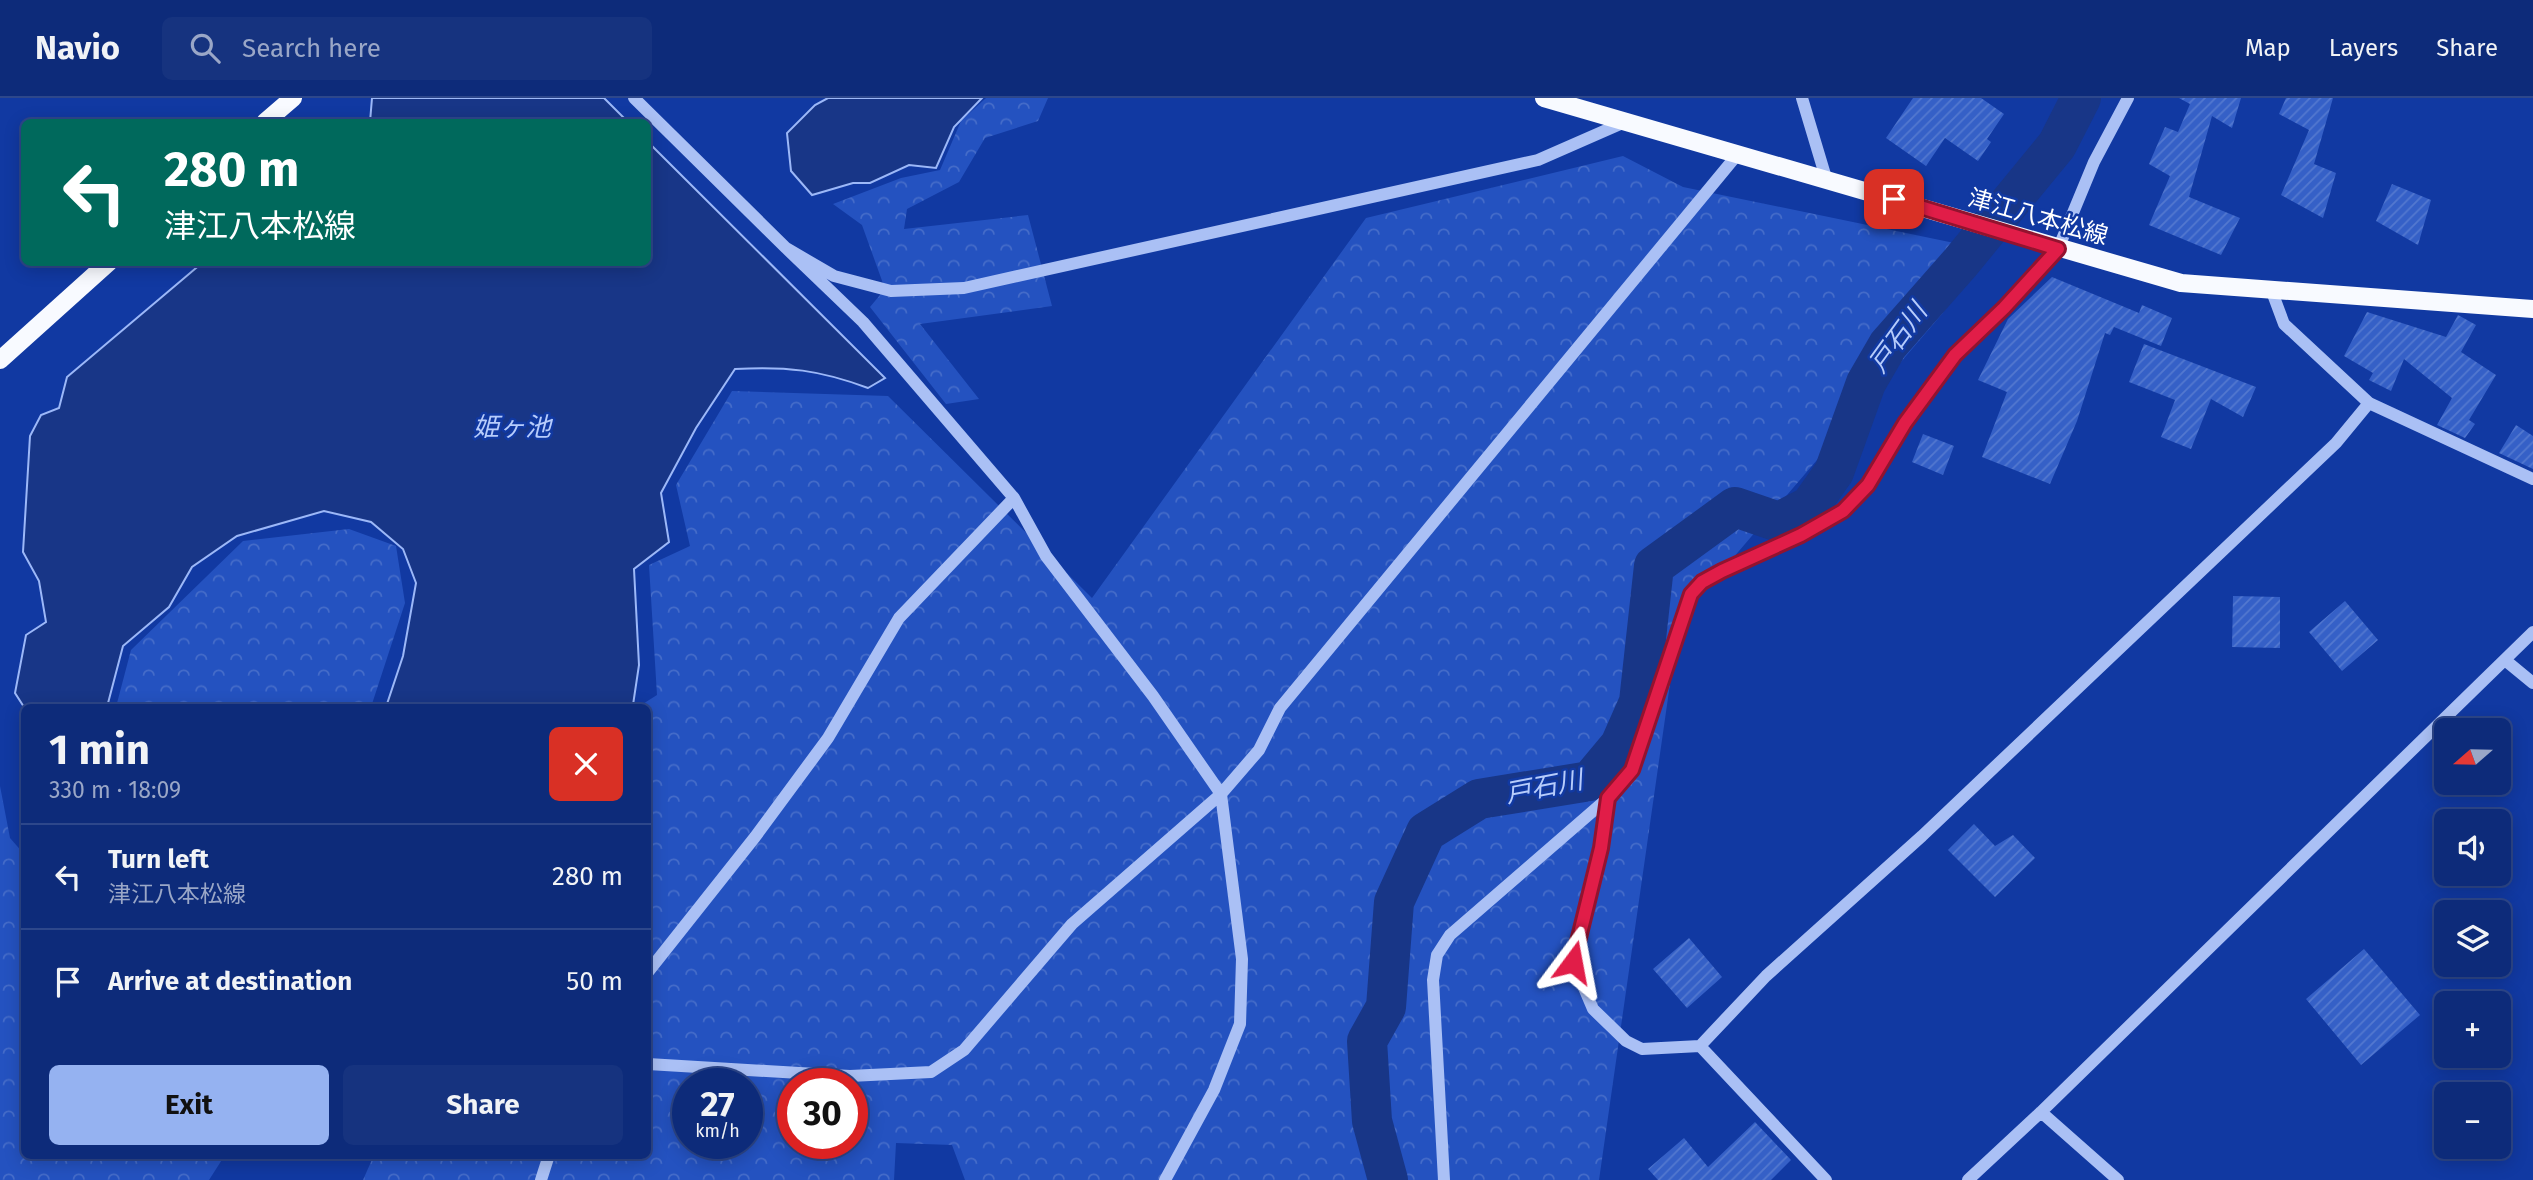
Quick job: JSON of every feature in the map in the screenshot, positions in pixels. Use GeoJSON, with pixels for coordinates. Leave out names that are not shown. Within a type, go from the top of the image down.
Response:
{"type":"FeatureCollection","features":[{"type":"Feature","properties":{"kind":"main road"},"geometry":{"type":"LineString","coordinates":[[268,119],[293,98]]}},
{"type":"Feature","properties":{"kind":"main road","name":"津江八本松線"},"geometry":{"type":"LineString","coordinates":[[1544,98],[1737,155],[1826,178],[2039,244],[2181,283],[2533,309]]}},
{"type":"Feature","properties":{"kind":"main road"},"geometry":{"type":"LineString","coordinates":[[0,360],[105,266]]}},
{"type":"Feature","properties":{"kind":"street"},"geometry":{"type":"LineString","coordinates":[[634,98],[863,322],[1014,498],[1046,556],[1153,696],[1221,794],[1242,959],[1240,1024],[1213,1090],[1165,1180]]}},
{"type":"Feature","properties":{"kind":"street"},"geometry":{"type":"LineString","coordinates":[[1802,98],[1826,178]]}},
{"type":"Feature","properties":{"kind":"street"},"geometry":{"type":"LineString","coordinates":[[1444,1180],[1433,993],[1437,955],[1450,935],[1608,798],[1632,770],[1691,594],[1702,582],[1801,535],[1843,511],[1868,485],[1905,423],[1955,355],[2004,308],[2058,249],[2094,162],[2128,98]]}},
{"type":"Feature","properties":{"kind":"street"},"geometry":{"type":"LineString","coordinates":[[786,248],[834,276],[891,291],[964,288],[1538,160],[1628,121]]}},
{"type":"Feature","properties":{"kind":"street"},"geometry":{"type":"LineString","coordinates":[[651,1064],[850,1076],[931,1072],[964,1050],[1072,924],[1221,794],[1259,750],[1280,708],[1737,155]]}},
{"type":"Feature","properties":{"kind":"street"},"geometry":{"type":"LineString","coordinates":[[2271,289],[2284,324],[2370,403],[2533,479]]}},
{"type":"Feature","properties":{"kind":"street"},"geometry":{"type":"LineString","coordinates":[[1608,798],[1601,848],[1573,962],[1593,1009],[1626,1041],[1642,1049],[1700,1046],[1766,976],[1922,836],[2336,443],[2370,403]]}},
{"type":"Feature","properties":{"kind":"street"},"geometry":{"type":"LineString","coordinates":[[651,968],[755,837],[828,738],[899,618],[1014,498]]}},
{"type":"Feature","properties":{"kind":"street"},"geometry":{"type":"LineString","coordinates":[[1968,1180],[2533,632]]}},
{"type":"Feature","properties":{"kind":"street"},"geometry":{"type":"LineString","coordinates":[[2505,660],[2533,683]]}},
{"type":"Feature","properties":{"kind":"street"},"geometry":{"type":"LineString","coordinates":[[1700,1046],[1826,1180]]}},
{"type":"Feature","properties":{"kind":"street"},"geometry":{"type":"LineString","coordinates":[[2041,1112],[2118,1180]]}},
{"type":"Feature","properties":{"kind":"street"},"geometry":{"type":"LineString","coordinates":[[541,1180],[548,1159]]}},
{"type":"Feature","properties":{"kind":"green space"},"geometry":{"type":"Polygon","coordinates":[[[986,98],[1048,98],[1038,121],[985,138],[959,182],[907,209],[904,229],[1028,215],[1052,306],[920,324],[979,399],[946,404],[870,307],[885,289],[862,225],[833,204],[901,178],[940,170],[961,121],[986,98]]]}},
{"type":"Feature","properties":{"kind":"green space"},"geometry":{"type":"Polygon","coordinates":[[[1623,156],[1683,187],[1988,250],[1942,314],[1679,621],[1599,1180],[965,1180],[952,1145],[896,1143],[894,1180],[363,1180],[372,1159],[651,1159],[651,704],[643,704],[657,695],[649,565],[690,546],[676,485],[732,391],[888,396],[1092,598],[1366,218],[1623,156]]]}},
{"type":"Feature","properties":{"kind":"green space"},"geometry":{"type":"Polygon","coordinates":[[[349,529],[396,546],[405,603],[372,704],[117,704],[131,650],[243,541],[349,529]]]}},
{"type":"Feature","properties":{"kind":"green space"},"geometry":{"type":"Polygon","coordinates":[[[0,786],[10,838],[21,851],[21,1159],[222,1159],[209,1180],[0,1180],[0,786]]]}},
{"type":"Feature","properties":{"kind":"water"},"geometry":{"type":"Polygon","coordinates":[[[372,98],[604,98],[625,119],[370,119],[372,98]]]}},
{"type":"Feature","properties":{"kind":"water"},"geometry":{"type":"Polygon","coordinates":[[[828,98],[982,98],[954,127],[936,168],[909,165],[870,183],[853,183],[812,195],[791,171],[787,133],[815,105],[828,98]]]}},
{"type":"Feature","properties":{"kind":"water","name":"姫ヶ池"},"geometry":{"type":"Polygon","coordinates":[[[651,145],[885,378],[868,388],[803,371],[735,369],[696,428],[661,493],[669,542],[634,569],[639,665],[633,704],[387,704],[403,656],[416,583],[403,549],[371,522],[324,511],[237,536],[192,567],[169,607],[123,646],[108,704],[22,704],[15,693],[26,635],[46,622],[39,581],[23,552],[30,436],[41,415],[59,408],[67,377],[198,266],[651,266],[651,145]]]}},
{"type":"Feature","properties":{"kind":"building"},"geometry":{"type":"Polygon","coordinates":[[[1913,98],[1981,98],[2004,114],[1987,139],[1991,142],[1978,161],[1945,138],[1926,166],[1886,138],[1913,98]]]}},
{"type":"Feature","properties":{"kind":"building"},"geometry":{"type":"Polygon","coordinates":[[[2179,98],[2241,98],[2232,128],[2212,116],[2189,197],[2240,218],[2221,255],[2149,225],[2170,176],[2149,164],[2165,127],[2178,132],[2190,104],[2179,98]]]}},
{"type":"Feature","properties":{"kind":"building"},"geometry":{"type":"Polygon","coordinates":[[[2286,98],[2333,98],[2314,164],[2336,173],[2323,218],[2281,195],[2309,130],[2279,114],[2286,98]]]}},
{"type":"Feature","properties":{"kind":"building"},"geometry":{"type":"Polygon","coordinates":[[[2392,184],[2431,200],[2418,245],[2376,221],[2392,184]]]}},
{"type":"Feature","properties":{"kind":"building"},"geometry":{"type":"Polygon","coordinates":[[[2052,277],[2139,313],[2142,305],[2172,318],[2161,346],[2114,327],[2110,335],[2105,333],[2077,421],[2050,484],[1982,457],[2007,392],[1978,380],[2008,319],[2052,277]]]}},
{"type":"Feature","properties":{"kind":"building"},"geometry":{"type":"Polygon","coordinates":[[[2367,312],[2446,337],[2458,315],[2476,325],[2461,352],[2496,375],[2469,420],[2475,424],[2465,438],[2437,425],[2452,398],[2404,359],[2391,391],[2369,380],[2373,373],[2344,356],[2367,312]]]}},
{"type":"Feature","properties":{"kind":"building"},"geometry":{"type":"Polygon","coordinates":[[[2144,344],[2256,387],[2243,417],[2211,399],[2191,449],[2161,437],[2175,400],[2129,382],[2144,344]]]}},
{"type":"Feature","properties":{"kind":"building"},"geometry":{"type":"Polygon","coordinates":[[[2516,425],[2533,436],[2533,469],[2499,453],[2516,425]]]}},
{"type":"Feature","properties":{"kind":"building"},"geometry":{"type":"Polygon","coordinates":[[[1923,434],[1954,446],[1943,475],[1912,462],[1923,434]]]}},
{"type":"Feature","properties":{"kind":"building"},"geometry":{"type":"Polygon","coordinates":[[[2233,596],[2280,597],[2280,648],[2232,647],[2233,596]]]}},
{"type":"Feature","properties":{"kind":"building"},"geometry":{"type":"Polygon","coordinates":[[[2345,601],[2378,640],[2342,671],[2309,632],[2345,601]]]}},
{"type":"Feature","properties":{"kind":"building"},"geometry":{"type":"Polygon","coordinates":[[[1974,824],[1995,846],[2013,835],[2035,858],[1995,897],[1948,850],[1974,824]]]}},
{"type":"Feature","properties":{"kind":"building"},"geometry":{"type":"Polygon","coordinates":[[[1689,938],[1722,977],[1687,1008],[1653,969],[1689,938]]]}},
{"type":"Feature","properties":{"kind":"building"},"geometry":{"type":"Polygon","coordinates":[[[2364,949],[2420,1015],[2361,1065],[2306,999],[2364,949]]]}},
{"type":"Feature","properties":{"kind":"building"},"geometry":{"type":"Polygon","coordinates":[[[1755,1122],[1791,1160],[1771,1180],[1658,1180],[1648,1169],[1684,1138],[1708,1167],[1755,1122]]]}},
{"type":"Feature","properties":{"kind":"waterway","name":"戸石川"},"geometry":{"type":"LineString","coordinates":[[1388,1180],[1372,1121],[1367,1041],[1386,1007],[1394,902],[1426,832],[1479,799],[1590,781],[1620,745],[1639,702],[1654,566],[1735,507],[1779,522],[1810,506],[1834,472],[1866,383],[1888,345],[1961,262],[2057,145],[2081,98]]}},
{"type":"Feature","properties":{"kind":"route"},"geometry":{"type":"LineString","coordinates":[[1573,962],[1601,848],[1608,798],[1632,770],[1679,621],[1691,594],[1702,582],[1722,571],[1801,535],[1843,511],[1868,485],[1905,423],[1955,355],[2004,308],[2058,249],[1894,199]]}}]}
